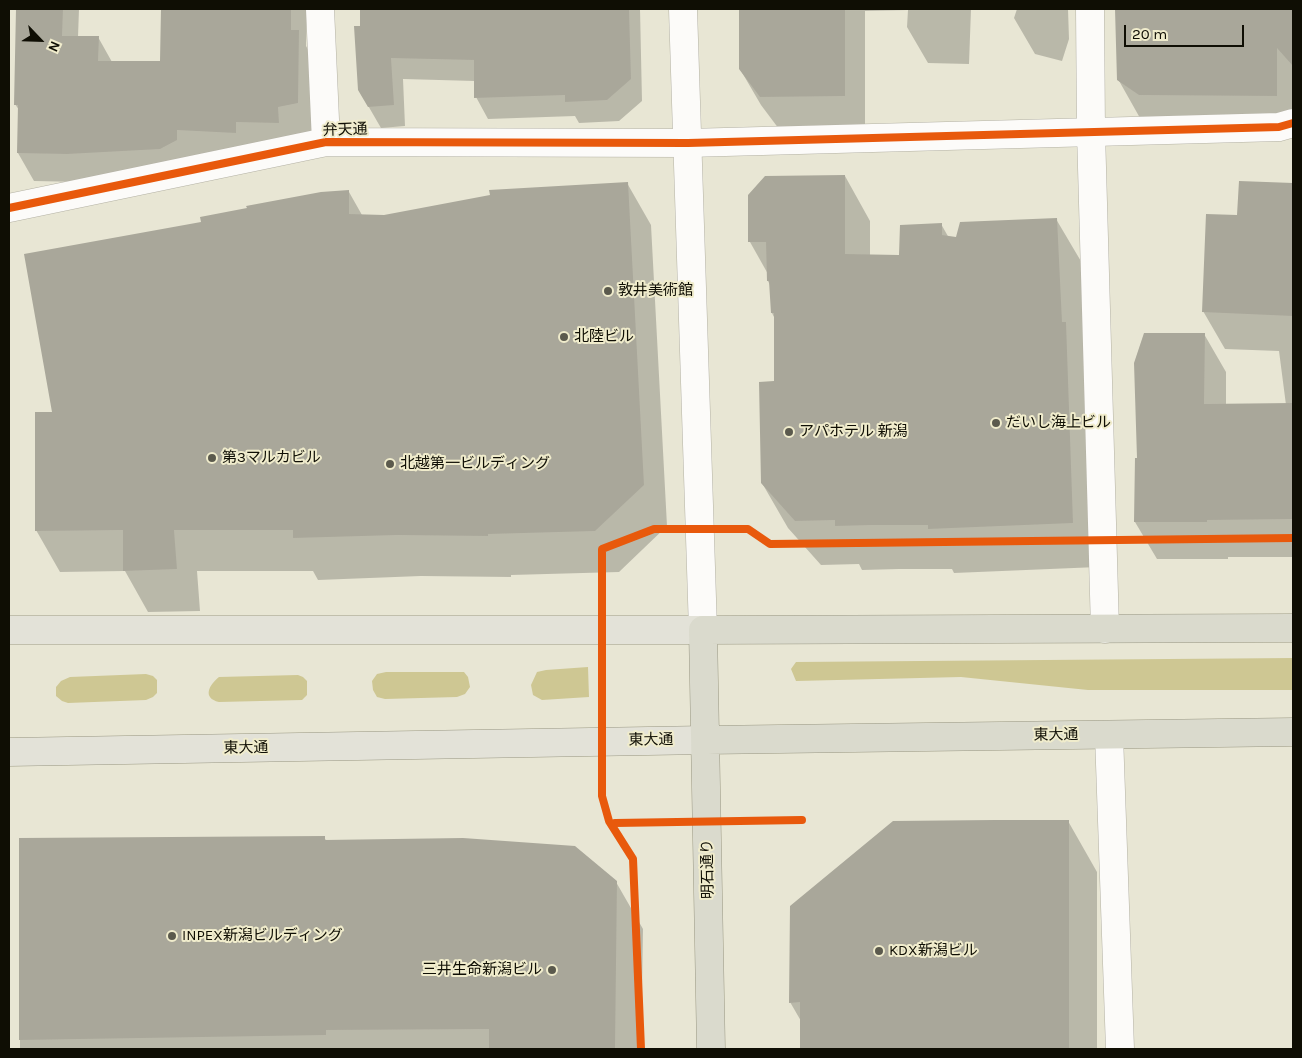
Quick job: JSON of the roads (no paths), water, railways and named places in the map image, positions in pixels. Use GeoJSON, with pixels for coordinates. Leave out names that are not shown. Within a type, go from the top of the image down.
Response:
{"type":"FeatureCollection","features":[{"type":"Feature","properties":{"kind":"highway"},"geometry":{"type":"LineString","coordinates":[[703,630],[1293,628]]}},
{"type":"Feature","properties":{"kind":"highway","name":"明石通り"},"geometry":{"type":"LineString","coordinates":[[703,630],[711,1049]]}},
{"type":"Feature","properties":{"kind":"highway","name":"東大通"},"geometry":{"type":"LineString","coordinates":[[706,740],[1293,732]]}},
{"type":"Feature","properties":{"kind":"main road"},"geometry":{"type":"LineString","coordinates":[[9,630],[703,630]]}},
{"type":"Feature","properties":{"kind":"main road","name":"東大通"},"geometry":{"type":"LineString","coordinates":[[9,752],[706,740]]}},
{"type":"Feature","properties":{"kind":"street"},"geometry":{"type":"LineString","coordinates":[[320,9],[326,142]]}},
{"type":"Feature","properties":{"kind":"street"},"geometry":{"type":"LineString","coordinates":[[683,9],[703,630]]}},
{"type":"Feature","properties":{"kind":"street"},"geometry":{"type":"LineString","coordinates":[[1090,9],[1091,132],[1105,628]]}},
{"type":"Feature","properties":{"kind":"street","name":"弁天通"},"geometry":{"type":"LineString","coordinates":[[9,208],[326,142],[688,143],[1280,127],[1293,123]]}},
{"type":"Feature","properties":{"kind":"street"},"geometry":{"type":"LineString","coordinates":[[1109,735],[1120,1049]]}},
{"type":"Feature","properties":{"kind":"place","name":"敦井美術館"},"geometry":{"type":"Point","coordinates":[608,291]}},
{"type":"Feature","properties":{"kind":"place","name":"北陸ビル"},"geometry":{"type":"Point","coordinates":[564,337]}},
{"type":"Feature","properties":{"kind":"place","name":"だいし海上ビル"},"geometry":{"type":"Point","coordinates":[996,423]}},
{"type":"Feature","properties":{"kind":"place","name":"アパホテル 新潟"},"geometry":{"type":"Point","coordinates":[789,432]}},
{"type":"Feature","properties":{"kind":"place","name":"第3マルカビル"},"geometry":{"type":"Point","coordinates":[212,458]}},
{"type":"Feature","properties":{"kind":"place","name":"北越第一ビルディング"},"geometry":{"type":"Point","coordinates":[390,464]}},
{"type":"Feature","properties":{"kind":"place","name":"INPEX新潟ビルディング"},"geometry":{"type":"Point","coordinates":[172,936]}},
{"type":"Feature","properties":{"kind":"place","name":"KDX新潟ビル"},"geometry":{"type":"Point","coordinates":[879,951]}},
{"type":"Feature","properties":{"kind":"place","name":"三井生命新潟ビル"},"geometry":{"type":"Point","coordinates":[552,970]}}]}
